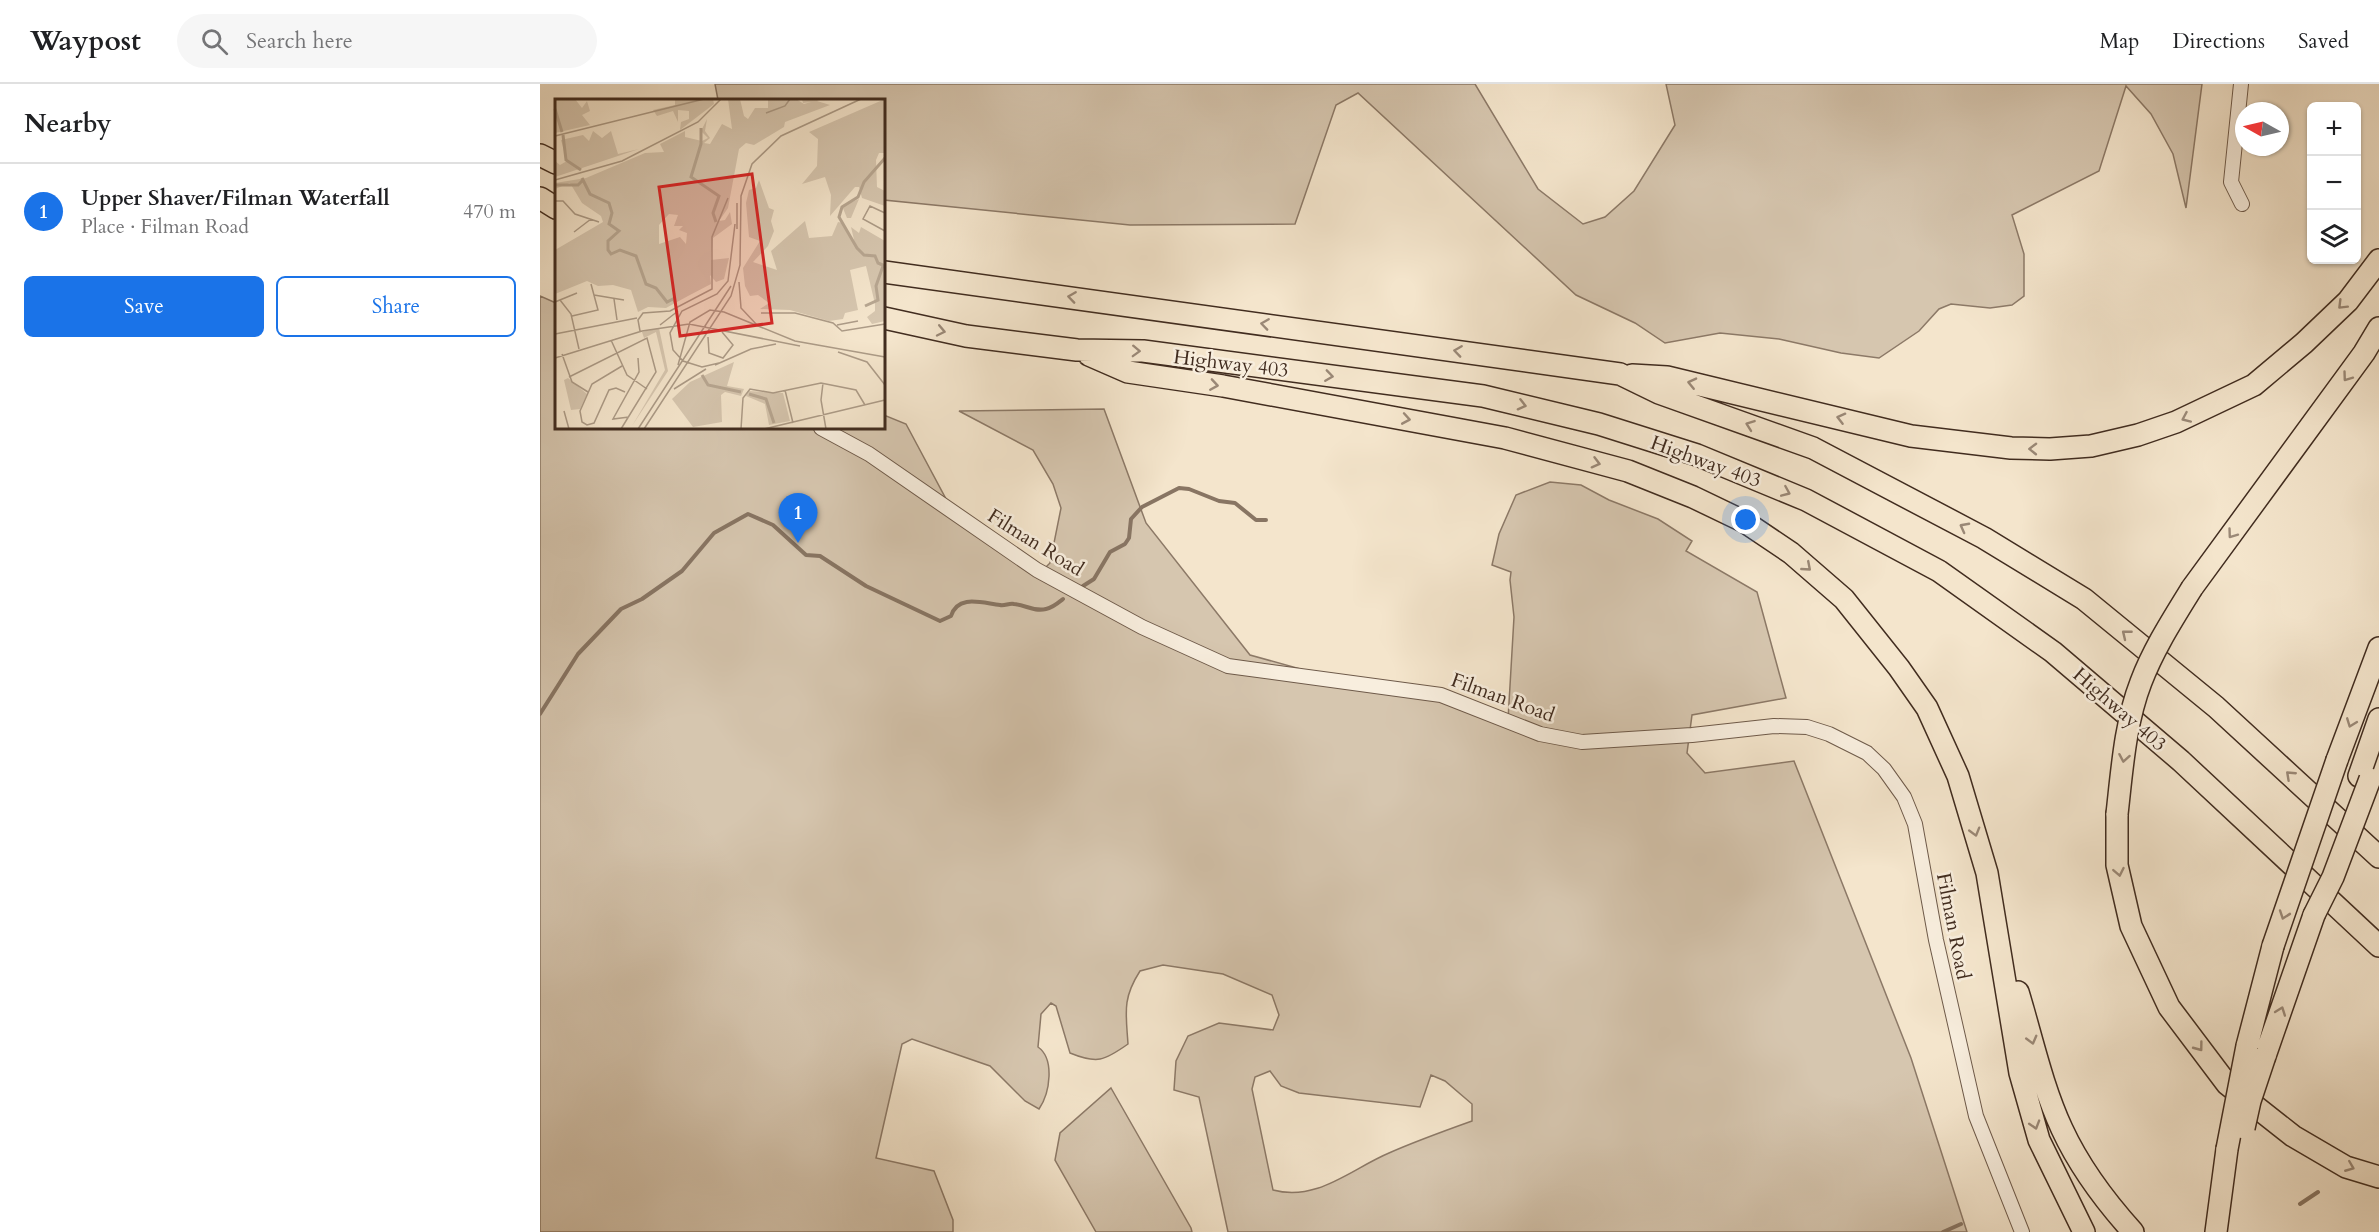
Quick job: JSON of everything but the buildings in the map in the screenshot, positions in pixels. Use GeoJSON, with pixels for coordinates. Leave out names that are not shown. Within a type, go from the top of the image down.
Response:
{"type":"FeatureCollection","features":[{"type":"Feature","properties":{"kind":"highway"},"geometry":{"type":"LineString","coordinates":[[540,155],[555,163]]}},
{"type":"Feature","properties":{"kind":"highway"},"geometry":{"type":"LineString","coordinates":[[540,198],[555,207]]}},
{"type":"Feature","properties":{"kind":"highway"},"geometry":{"type":"LineString","coordinates":[[885,272],[1620,374],[1668,377],[1911,436],[1965,444],[2050,449],[2091,446],[2138,435],[2176,422],[2254,385],[2304,343],[2348,300],[2379,260]]}},
{"type":"Feature","properties":{"kind":"highway","name":"Highway 403"},"geometry":{"type":"LineString","coordinates":[[885,318],[966,336],[1077,350],[1143,351],[1483,396],[1599,424],[1697,455],[1806,500],[1939,571],[2053,652],[2181,761],[2379,946]]}},
{"type":"Feature","properties":{"kind":"highway"},"geometry":{"type":"LineString","coordinates":[[2379,328],[2364,353],[2192,588],[2157,646],[2140,684],[2125,752],[2117,814],[2118,865],[2131,926],[2169,1007],[2227,1084],[2293,1136],[2346,1167],[2379,1178]]}},
{"type":"Feature","properties":{"kind":"highway"},"geometry":{"type":"LineString","coordinates":[[1077,350],[1128,372],[1235,388],[1505,438],[1629,471],[1693,497],[1744,522],[1791,553],[1844,599],[1899,668],[1927,708],[1958,776],[1987,873],[2020,1073],[2039,1140],[2084,1232]]}},
{"type":"Feature","properties":{"kind":"highway"},"geometry":{"type":"LineString","coordinates":[[1620,374],[1659,393],[1814,447],[1984,538],[2084,599],[2216,707],[2379,857]]}},
{"type":"Feature","properties":{"kind":"highway"},"geometry":{"type":"LineString","coordinates":[[2216,1232],[2256,1051],[2273,946],[2337,760],[2379,648]]}},
{"type":"Feature","properties":{"kind":"highway"},"geometry":{"type":"LineString","coordinates":[[2256,1051],[2298,965],[2314,915],[2333,877],[2365,777],[2379,719]]}},
{"type":"Feature","properties":{"kind":"highway"},"geometry":{"type":"LineString","coordinates":[[2365,777],[2379,759]]}},
{"type":"Feature","properties":{"kind":"highway"},"geometry":{"type":"LineString","coordinates":[[2330,813],[2365,831],[2379,842]]}},
{"type":"Feature","properties":{"kind":"highway"},"geometry":{"type":"LineString","coordinates":[[1996,923],[2038,1063],[2061,1128],[2080,1165],[2109,1205],[2133,1232]]}},
{"type":"Feature","properties":{"kind":"highway"},"geometry":{"type":"LineString","coordinates":[[2228,1232],[2233,1152]]}},
{"type":"Feature","properties":{"kind":"street"},"geometry":{"type":"LineString","coordinates":[[2241,84],[2231,182],[2242,204]]}},
{"type":"Feature","properties":{"kind":"street","name":"Filman Road"},"geometry":{"type":"LineString","coordinates":[[823,429],[869,454],[1037,570],[1142,627],[1228,666],[1441,695],[1540,734],[1582,742],[1692,735],[1774,726],[1807,727],[1829,734],[1867,753],[1884,769],[1904,797],[1915,824],[1936,940],[1976,1116],[2020,1227]]}},
{"type":"Feature","properties":{"kind":"shaded area"},"geometry":{"type":"Polygon","coordinates":[[[715,84],[1475,84],[1538,189],[1583,224],[1605,217],[1634,191],[1675,125],[1666,84],[2202,84],[2186,208],[2173,154],[2151,114],[2126,86],[2099,171],[2012,215],[2024,254],[2024,296],[2012,305],[1990,308],[1951,304],[1939,309],[1919,331],[1879,358],[1841,353],[1779,339],[1720,333],[1665,343],[1635,323],[1576,295],[1358,93],[1336,105],[1295,224],[1130,225],[885,200],[885,99],[718,99],[715,84]]]}},
{"type":"Feature","properties":{"kind":"shaded area"},"geometry":{"type":"Polygon","coordinates":[[[540,296],[555,303],[555,429],[885,429],[885,415],[906,424],[953,512],[1038,575],[1050,563],[1061,508],[1053,484],[1033,450],[959,411],[1104,409],[1146,523],[1250,655],[1361,686],[1445,691],[1508,720],[1514,617],[1511,572],[1492,565],[1499,534],[1516,495],[1550,482],[1581,485],[1609,500],[1658,519],[1692,541],[1686,551],[1757,592],[1786,698],[1692,715],[1687,753],[1705,773],[1794,761],[1911,1058],[1967,1232],[1228,1232],[1199,1097],[1174,1090],[1176,1061],[1188,1036],[1219,1023],[1273,1030],[1279,1015],[1272,995],[1223,974],[1163,965],[1140,971],[1130,990],[1126,1006],[1128,1044],[1106,1057],[1087,1059],[1070,1053],[1056,1006],[1051,1003],[1041,1014],[1038,1047],[1047,1060],[1049,1076],[1046,1094],[1039,1109],[1025,1101],[990,1066],[912,1039],[902,1044],[876,1158],[934,1171],[953,1220],[953,1232],[540,1232],[540,296]],[[1270,1071],[1255,1077],[1252,1089],[1273,1190],[1289,1193],[1319,1188],[1389,1153],[1472,1121],[1472,1104],[1445,1081],[1431,1075],[1420,1107],[1299,1093],[1281,1086],[1270,1071]]]}},
{"type":"Feature","properties":{"kind":"shaded area"},"geometry":{"type":"Polygon","coordinates":[[[1111,1088],[1192,1232],[1096,1232],[1055,1160],[1060,1133],[1111,1088]]]}},
{"type":"Feature","properties":{"kind":"waterway"},"geometry":{"type":"LineString","coordinates":[[1083,586],[1094,579],[1110,552],[1125,544],[1129,538],[1131,519],[1142,507],[1179,488],[1189,489],[1219,501],[1235,503],[1256,520],[1266,520]]}},
{"type":"Feature","properties":{"kind":"waterway"},"geometry":{"type":"LineString","coordinates":[[540,714],[578,654],[621,609],[642,599],[682,571],[714,533],[748,514],[773,525],[806,555],[820,556],[866,586],[940,621],[951,616],[954,609],[965,602],[1012,604],[1042,610],[1050,608],[1063,599]]}},
{"type":"Feature","properties":{"kind":"waterway"},"geometry":{"type":"LineString","coordinates":[[2300,1204],[2318,1192]]}},
{"type":"Feature","properties":{"kind":"waterway"},"geometry":{"type":"LineString","coordinates":[[1943,1232],[1961,1224]]}},
{"type":"Feature","properties":{"kind":"place","name":"Upper Shaver/Filman Waterfall"},"geometry":{"type":"Point","coordinates":[798,543]}}]}
